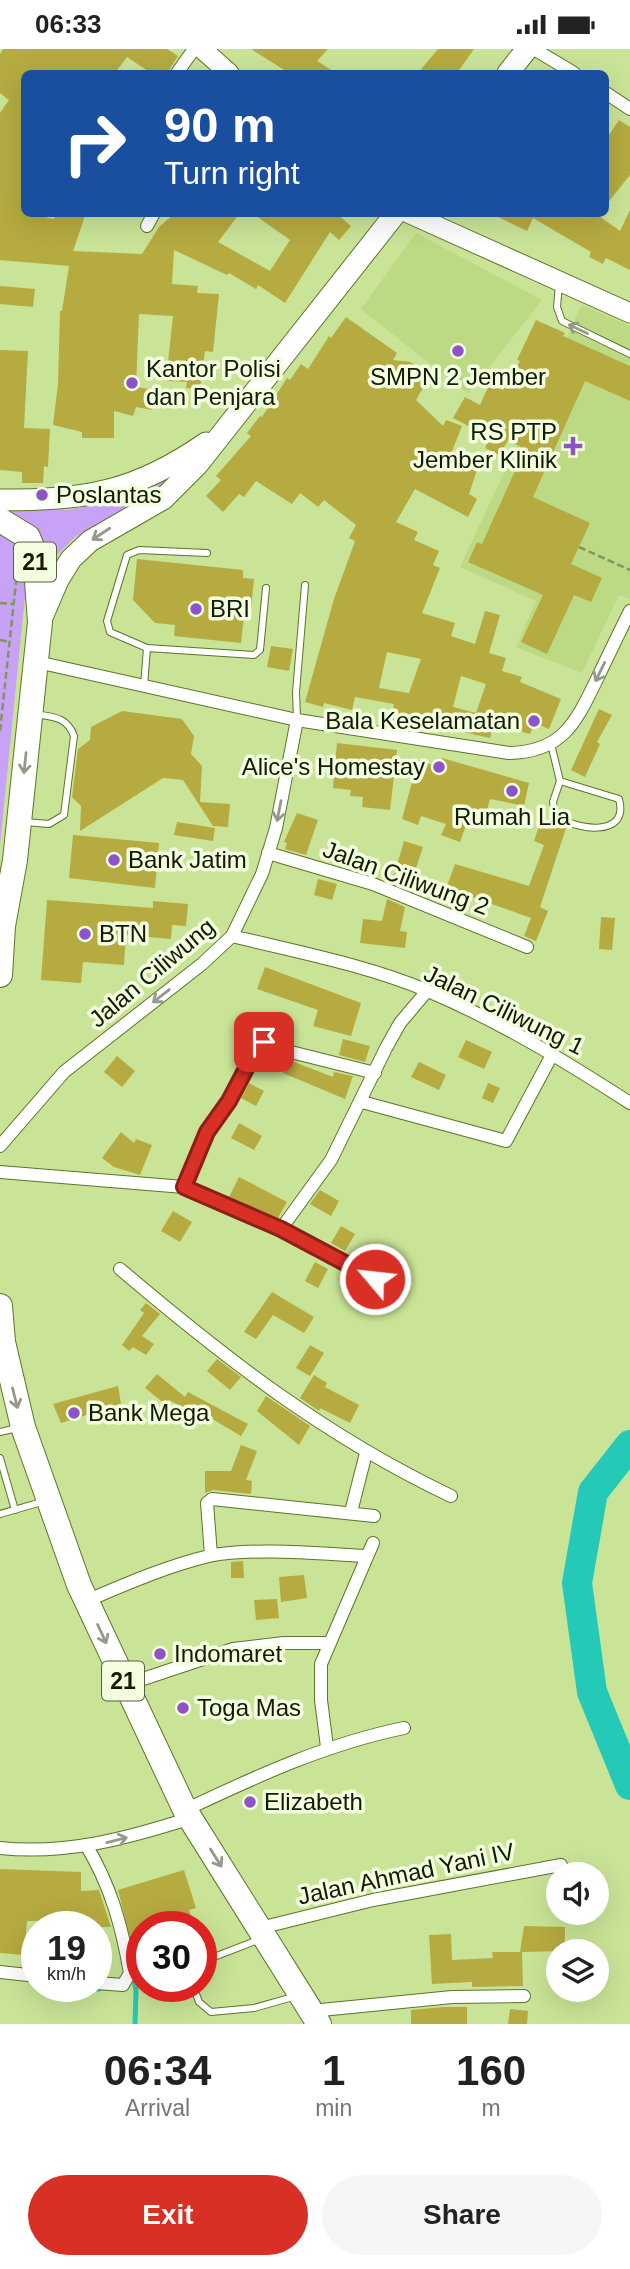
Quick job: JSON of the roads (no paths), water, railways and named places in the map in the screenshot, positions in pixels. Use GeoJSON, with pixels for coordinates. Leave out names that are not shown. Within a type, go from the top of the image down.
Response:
{"type":"FeatureCollection","features":[{"type":"Feature","properties":{"kind":"highway","name":"21"},"geometry":{"type":"LineString","coordinates":[[0,520],[27,537],[35,554],[40,622],[19,821],[1,926],[0,975]]}},
{"type":"Feature","properties":{"kind":"highway","name":"21"},"geometry":{"type":"LineString","coordinates":[[0,1306],[11,1429],[48,1500],[86,1601],[188,1814],[311,2010]]}},
{"type":"Feature","properties":{"kind":"main road"},"geometry":{"type":"LineString","coordinates":[[202,49],[226,70]]}},
{"type":"Feature","properties":{"kind":"main road"},"geometry":{"type":"LineString","coordinates":[[510,70],[527,49]]}},
{"type":"Feature","properties":{"kind":"main road"},"geometry":{"type":"LineString","coordinates":[[40,622],[58,580],[71,559],[90,541],[163,499],[198,464],[393,217]]}},
{"type":"Feature","properties":{"kind":"main road"},"geometry":{"type":"LineString","coordinates":[[417,217],[630,313]]}},
{"type":"Feature","properties":{"kind":"main road"},"geometry":{"type":"LineString","coordinates":[[0,500],[72,498],[135,484],[167,468],[226,429]]}},
{"type":"Feature","properties":{"kind":"street"},"geometry":{"type":"LineString","coordinates":[[179,70],[194,49]]}},
{"type":"Feature","properties":{"kind":"street"},"geometry":{"type":"LineString","coordinates":[[534,49],[569,70]]}},
{"type":"Feature","properties":{"kind":"street"},"geometry":{"type":"LineString","coordinates":[[609,95],[630,109]]}},
{"type":"Feature","properties":{"kind":"street"},"geometry":{"type":"LineString","coordinates":[[147,226],[152,217]]}},
{"type":"Feature","properties":{"kind":"street"},"geometry":{"type":"LineString","coordinates":[[37,662],[298,720],[509,753],[525,753],[551,744],[575,724],[630,611]]}},
{"type":"Feature","properties":{"kind":"street","name":"Jalan Ciliwung"},"geometry":{"type":"LineString","coordinates":[[0,1146],[64,1072],[202,964],[232,936],[262,874],[298,720]]}},
{"type":"Feature","properties":{"kind":"street","name":"Jalan Ciliwung 2"},"geometry":{"type":"LineString","coordinates":[[268,853],[373,884],[527,947]]}},
{"type":"Feature","properties":{"kind":"street","name":"Jalan Ciliwung 1"},"geometry":{"type":"LineString","coordinates":[[232,936],[323,958],[427,991],[553,1053],[630,1103]]}},
{"type":"Feature","properties":{"kind":"street"},"geometry":{"type":"LineString","coordinates":[[281,1229],[331,1160],[400,1023],[427,991]]}},
{"type":"Feature","properties":{"kind":"street"},"geometry":{"type":"LineString","coordinates":[[184,1187],[207,1132],[229,1101],[259,1044],[375,1073]]}},
{"type":"Feature","properties":{"kind":"street"},"geometry":{"type":"LineString","coordinates":[[362,1102],[506,1142],[553,1053]]}},
{"type":"Feature","properties":{"kind":"street"},"geometry":{"type":"LineString","coordinates":[[0,1172],[184,1187],[281,1229],[375,1279]]}},
{"type":"Feature","properties":{"kind":"street"},"geometry":{"type":"LineString","coordinates":[[120,1269],[257,1381],[366,1453],[451,1496]]}},
{"type":"Feature","properties":{"kind":"street"},"geometry":{"type":"LineString","coordinates":[[351,1512],[366,1453]]}},
{"type":"Feature","properties":{"kind":"street"},"geometry":{"type":"LineString","coordinates":[[211,1556],[207,1503],[212,1499],[374,1516]]}},
{"type":"Feature","properties":{"kind":"street"},"geometry":{"type":"LineString","coordinates":[[327,1747],[321,1664],[327,1643],[373,1543]]}},
{"type":"Feature","properties":{"kind":"street"},"geometry":{"type":"LineString","coordinates":[[86,1601],[159,1571],[211,1556],[281,1553],[367,1556]]}},
{"type":"Feature","properties":{"kind":"street"},"geometry":{"type":"LineString","coordinates":[[125,1685],[233,1649],[284,1643],[327,1643]]}},
{"type":"Feature","properties":{"kind":"street"},"geometry":{"type":"LineString","coordinates":[[0,1848],[41,1849],[120,1840],[188,1814],[264,1772],[327,1747],[404,1728]]}},
{"type":"Feature","properties":{"kind":"street"},"geometry":{"type":"LineString","coordinates":[[86,1845],[102,1871],[115,1903],[130,1973],[123,1985],[112,1984]]}},
{"type":"Feature","properties":{"kind":"street","name":"Jalan Ahmad Yani IV"},"geometry":{"type":"LineString","coordinates":[[263,1933],[373,1900],[546,1868]]}},
{"type":"Feature","properties":{"kind":"street"},"geometry":{"type":"LineString","coordinates":[[0,1972],[21,1974]]}},
{"type":"Feature","properties":{"kind":"street"},"geometry":{"type":"LineString","coordinates":[[311,2010],[452,1997],[524,1996]]}},
{"type":"Feature","properties":{"kind":"lane"},"geometry":{"type":"LineString","coordinates":[[559,282],[557,307],[562,321],[630,354]]}},
{"type":"Feature","properties":{"kind":"lane"},"geometry":{"type":"LineString","coordinates":[[206,553],[139,550],[127,555],[107,627],[121,639],[147,649],[259,654],[266,588]]}},
{"type":"Feature","properties":{"kind":"lane"},"geometry":{"type":"LineString","coordinates":[[298,720],[296,692],[305,585]]}},
{"type":"Feature","properties":{"kind":"lane"},"geometry":{"type":"LineString","coordinates":[[144,686],[147,649]]}},
{"type":"Feature","properties":{"kind":"lane"},"geometry":{"type":"LineString","coordinates":[[19,821],[49,824],[64,815],[74,736],[71,728],[60,718],[31,713]]}},
{"type":"Feature","properties":{"kind":"lane"},"geometry":{"type":"LineString","coordinates":[[551,744],[560,781],[552,808],[562,821],[598,830],[612,825],[618,818],[619,799],[560,781]]}},
{"type":"Feature","properties":{"kind":"lane"},"geometry":{"type":"LineString","coordinates":[[0,1458],[15,1510]]}},
{"type":"Feature","properties":{"kind":"lane"},"geometry":{"type":"LineString","coordinates":[[0,1514],[48,1500]]}},
{"type":"Feature","properties":{"kind":"lane"},"geometry":{"type":"LineString","coordinates":[[217,1955],[263,1933]]}},
{"type":"Feature","properties":{"kind":"lane"},"geometry":{"type":"LineString","coordinates":[[198,2002],[211,2012],[254,2008],[311,2010]]}},
{"type":"Feature","properties":{"kind":"waterway"},"geometry":{"type":"LineString","coordinates":[[630,1445],[593,1492],[577,1583],[592,1692],[630,1785]]}},
{"type":"Feature","properties":{"kind":"waterway"},"geometry":{"type":"LineString","coordinates":[[135,2024],[136,2002]]}},
{"type":"Feature","properties":{"kind":"place","name":"SMPN 2 Jember"},"geometry":{"type":"Point","coordinates":[458,351]}},
{"type":"Feature","properties":{"kind":"place","name":"Kantor Polisi dan Penjara"},"geometry":{"type":"Point","coordinates":[132,383]}},
{"type":"Feature","properties":{"kind":"place","name":"RS PTP Jember Klinik"},"geometry":{"type":"Point","coordinates":[573,446]}},
{"type":"Feature","properties":{"kind":"place","name":"Poslantas"},"geometry":{"type":"Point","coordinates":[42,495]}},
{"type":"Feature","properties":{"kind":"place","name":"BRI"},"geometry":{"type":"Point","coordinates":[196,609]}},
{"type":"Feature","properties":{"kind":"place","name":"Bala Keselamatan"},"geometry":{"type":"Point","coordinates":[534,721]}},
{"type":"Feature","properties":{"kind":"place","name":"Alice's Homestay"},"geometry":{"type":"Point","coordinates":[439,767]}},
{"type":"Feature","properties":{"kind":"place","name":"Rumah Lia"},"geometry":{"type":"Point","coordinates":[512,791]}},
{"type":"Feature","properties":{"kind":"place","name":"Bank Jatim"},"geometry":{"type":"Point","coordinates":[114,860]}},
{"type":"Feature","properties":{"kind":"place","name":"BTN"},"geometry":{"type":"Point","coordinates":[85,934]}},
{"type":"Feature","properties":{"kind":"place","name":"Bank Mega"},"geometry":{"type":"Point","coordinates":[74,1413]}},
{"type":"Feature","properties":{"kind":"place","name":"Indomaret"},"geometry":{"type":"Point","coordinates":[160,1654]}},
{"type":"Feature","properties":{"kind":"place","name":"Toga Mas"},"geometry":{"type":"Point","coordinates":[183,1708]}},
{"type":"Feature","properties":{"kind":"place","name":"Elizabeth"},"geometry":{"type":"Point","coordinates":[250,1802]}}]}
